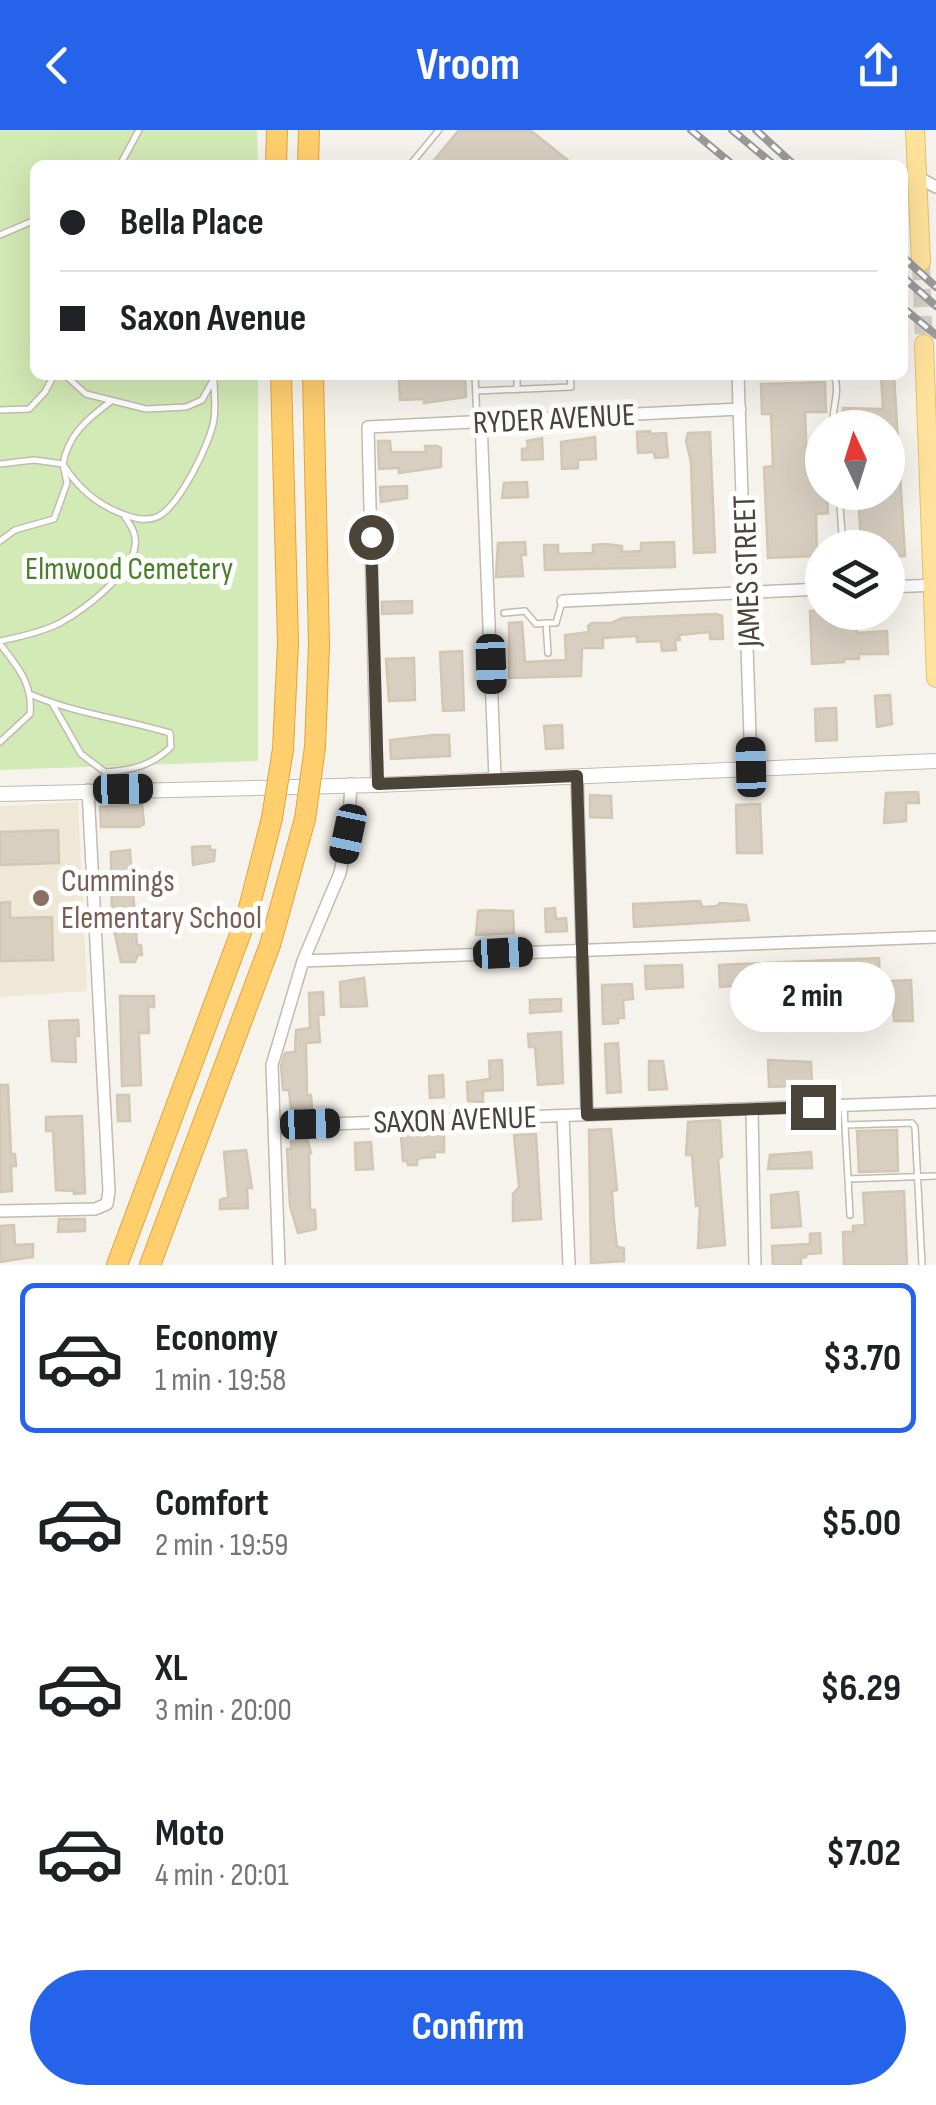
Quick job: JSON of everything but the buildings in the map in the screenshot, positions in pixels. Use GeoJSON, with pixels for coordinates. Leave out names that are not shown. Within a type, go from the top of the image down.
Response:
{"type":"FeatureCollection","features":[{"type":"Feature","properties":{"kind":"highway"},"geometry":{"type":"LineString","coordinates":[[276,160],[278,130]]}},
{"type":"Feature","properties":{"kind":"highway"},"geometry":{"type":"LineString","coordinates":[[308,160],[309,130]]}},
{"type":"Feature","properties":{"kind":"highway"},"geometry":{"type":"LineString","coordinates":[[117,1265],[247,916],[272,818],[284,749],[288,643],[281,380]]}},
{"type":"Feature","properties":{"kind":"highway"},"geometry":{"type":"LineString","coordinates":[[150,1265],[270,946],[305,818],[315,747],[319,630],[312,380]]}},
{"type":"Feature","properties":{"kind":"main road"},"geometry":{"type":"LineString","coordinates":[[915,130],[920,262]]}},
{"type":"Feature","properties":{"kind":"main road"},"geometry":{"type":"LineString","coordinates":[[924,344],[936,678]]}},
{"type":"Feature","properties":{"kind":"street"},"geometry":{"type":"LineString","coordinates":[[917,178],[936,188]]}},
{"type":"Feature","properties":{"kind":"street","name":"JAMES STREET"},"geometry":{"type":"LineString","coordinates":[[740,380],[751,767]]}},
{"type":"Feature","properties":{"kind":"street","name":"RYDER AVENUE"},"geometry":{"type":"LineString","coordinates":[[378,784],[368,427],[740,410]]}},
{"type":"Feature","properties":{"kind":"street"},"geometry":{"type":"LineString","coordinates":[[479,421],[496,778]]}},
{"type":"Feature","properties":{"kind":"street"},"geometry":{"type":"LineString","coordinates":[[905,587],[934,586]]}},
{"type":"Feature","properties":{"kind":"street"},"geometry":{"type":"LineString","coordinates":[[563,600],[805,588]]}},
{"type":"Feature","properties":{"kind":"street"},"geometry":{"type":"LineString","coordinates":[[0,794],[378,784],[936,761]]}},
{"type":"Feature","properties":{"kind":"street"},"geometry":{"type":"LineString","coordinates":[[577,776],[587,1115]]}},
{"type":"Feature","properties":{"kind":"street"},"geometry":{"type":"LineString","coordinates":[[279,1265],[272,1066],[303,961],[340,873],[348,834],[351,784]]}},
{"type":"Feature","properties":{"kind":"street"},"geometry":{"type":"LineString","coordinates":[[0,1211],[95,1209],[107,1204],[88,790]]}},
{"type":"Feature","properties":{"kind":"street"},"geometry":{"type":"LineString","coordinates":[[303,961],[936,936]]}},
{"type":"Feature","properties":{"kind":"street","name":"SAXON AVENUE"},"geometry":{"type":"LineString","coordinates":[[274,1126],[936,1102]]}},
{"type":"Feature","properties":{"kind":"street"},"geometry":{"type":"LineString","coordinates":[[752,1110],[755,1265]]}},
{"type":"Feature","properties":{"kind":"street"},"geometry":{"type":"LineString","coordinates":[[563,1116],[569,1265]]}},
{"type":"Feature","properties":{"kind":"lane"},"geometry":{"type":"LineString","coordinates":[[123,160],[139,130]]}},
{"type":"Feature","properties":{"kind":"lane"},"geometry":{"type":"LineString","coordinates":[[414,160],[439,130]]}},
{"type":"Feature","properties":{"kind":"lane"},"geometry":{"type":"LineString","coordinates":[[0,235],[30,222]]}},
{"type":"Feature","properties":{"kind":"lane"},"geometry":{"type":"LineString","coordinates":[[0,410],[28,409],[51,380]]}},
{"type":"Feature","properties":{"kind":"lane"},"geometry":{"type":"LineString","coordinates":[[71,380],[86,394],[146,409],[186,407],[202,400],[214,380]]}},
{"type":"Feature","properties":{"kind":"lane"},"geometry":{"type":"LineString","coordinates":[[63,464],[75,484],[103,506],[136,519],[155,518],[166,511],[204,450],[214,419],[215,380]]}},
{"type":"Feature","properties":{"kind":"lane"},"geometry":{"type":"LineString","coordinates":[[476,380],[479,421]]}},
{"type":"Feature","properties":{"kind":"lane"},"geometry":{"type":"LineString","coordinates":[[517,380],[518,389]]}},
{"type":"Feature","properties":{"kind":"lane"},"geometry":{"type":"LineString","coordinates":[[476,391],[571,387],[570,380]]}},
{"type":"Feature","properties":{"kind":"lane"},"geometry":{"type":"LineString","coordinates":[[833,410],[838,394],[835,380]]}},
{"type":"Feature","properties":{"kind":"lane"},"geometry":{"type":"LineString","coordinates":[[0,541],[14,530],[54,520],[67,483],[63,464],[71,438],[110,402]]}},
{"type":"Feature","properties":{"kind":"lane"},"geometry":{"type":"LineString","coordinates":[[0,464],[34,460],[63,464]]}},
{"type":"Feature","properties":{"kind":"lane"},"geometry":{"type":"LineString","coordinates":[[0,742],[30,714],[32,695],[25,676],[0,643],[60,623],[92,602],[124,570],[136,549],[135,534],[124,514]]}},
{"type":"Feature","properties":{"kind":"lane"},"geometry":{"type":"LineString","coordinates":[[504,613],[525,611],[536,624],[556,623],[563,600]]}},
{"type":"Feature","properties":{"kind":"lane"},"geometry":{"type":"LineString","coordinates":[[546,623],[548,653]]}},
{"type":"Feature","properties":{"kind":"lane"},"geometry":{"type":"LineString","coordinates":[[32,695],[52,703],[68,710],[170,734],[171,747],[157,760],[134,770],[105,772],[81,754],[52,703]]}},
{"type":"Feature","properties":{"kind":"lane"},"geometry":{"type":"LineString","coordinates":[[844,1105],[850,1214]]}},
{"type":"Feature","properties":{"kind":"lane"},"geometry":{"type":"LineString","coordinates":[[845,1125],[912,1122],[922,1265]]}},
{"type":"Feature","properties":{"kind":"lane"},"geometry":{"type":"LineString","coordinates":[[848,1179],[936,1176]]}},
{"type":"Feature","properties":{"kind":"shaded area","name":"Cummings Elementary School"},"geometry":{"type":"Polygon","coordinates":[[[78,802],[87,991],[0,997],[0,806],[78,802]]]}},
{"type":"Feature","properties":{"kind":"green space","name":"Elmwood Cemetery"},"geometry":{"type":"Polygon","coordinates":[[[0,130],[257,130],[258,160],[30,160],[30,380],[258,380],[258,761],[0,770],[0,130]]]}},
{"type":"Feature","properties":{"kind":"tunnel"},"geometry":{"type":"LineString","coordinates":[[921,262],[924,344]]}},
{"type":"Feature","properties":{"kind":"railway"},"geometry":{"type":"LineString","coordinates":[[691,130],[727,160]]}},
{"type":"Feature","properties":{"kind":"railway"},"geometry":{"type":"LineString","coordinates":[[732,130],[768,160]]}},
{"type":"Feature","properties":{"kind":"railway"},"geometry":{"type":"LineString","coordinates":[[756,130],[789,160]]}},
{"type":"Feature","properties":{"kind":"railway"},"geometry":{"type":"LineString","coordinates":[[908,261],[936,287]]}},
{"type":"Feature","properties":{"kind":"railway"},"geometry":{"type":"LineString","coordinates":[[908,281],[936,306]]}},
{"type":"Feature","properties":{"kind":"railway"},"geometry":{"type":"LineString","coordinates":[[908,312],[936,335]]}},
{"type":"Feature","properties":{"kind":"place","name":"Cummings Elementary School"},"geometry":{"type":"Point","coordinates":[41,898]}},
{"type":"Feature","properties":{"kind":"route"},"geometry":{"type":"LineString","coordinates":[[371,537],[378,784],[577,776],[587,1115],[813,1107]]}}]}
